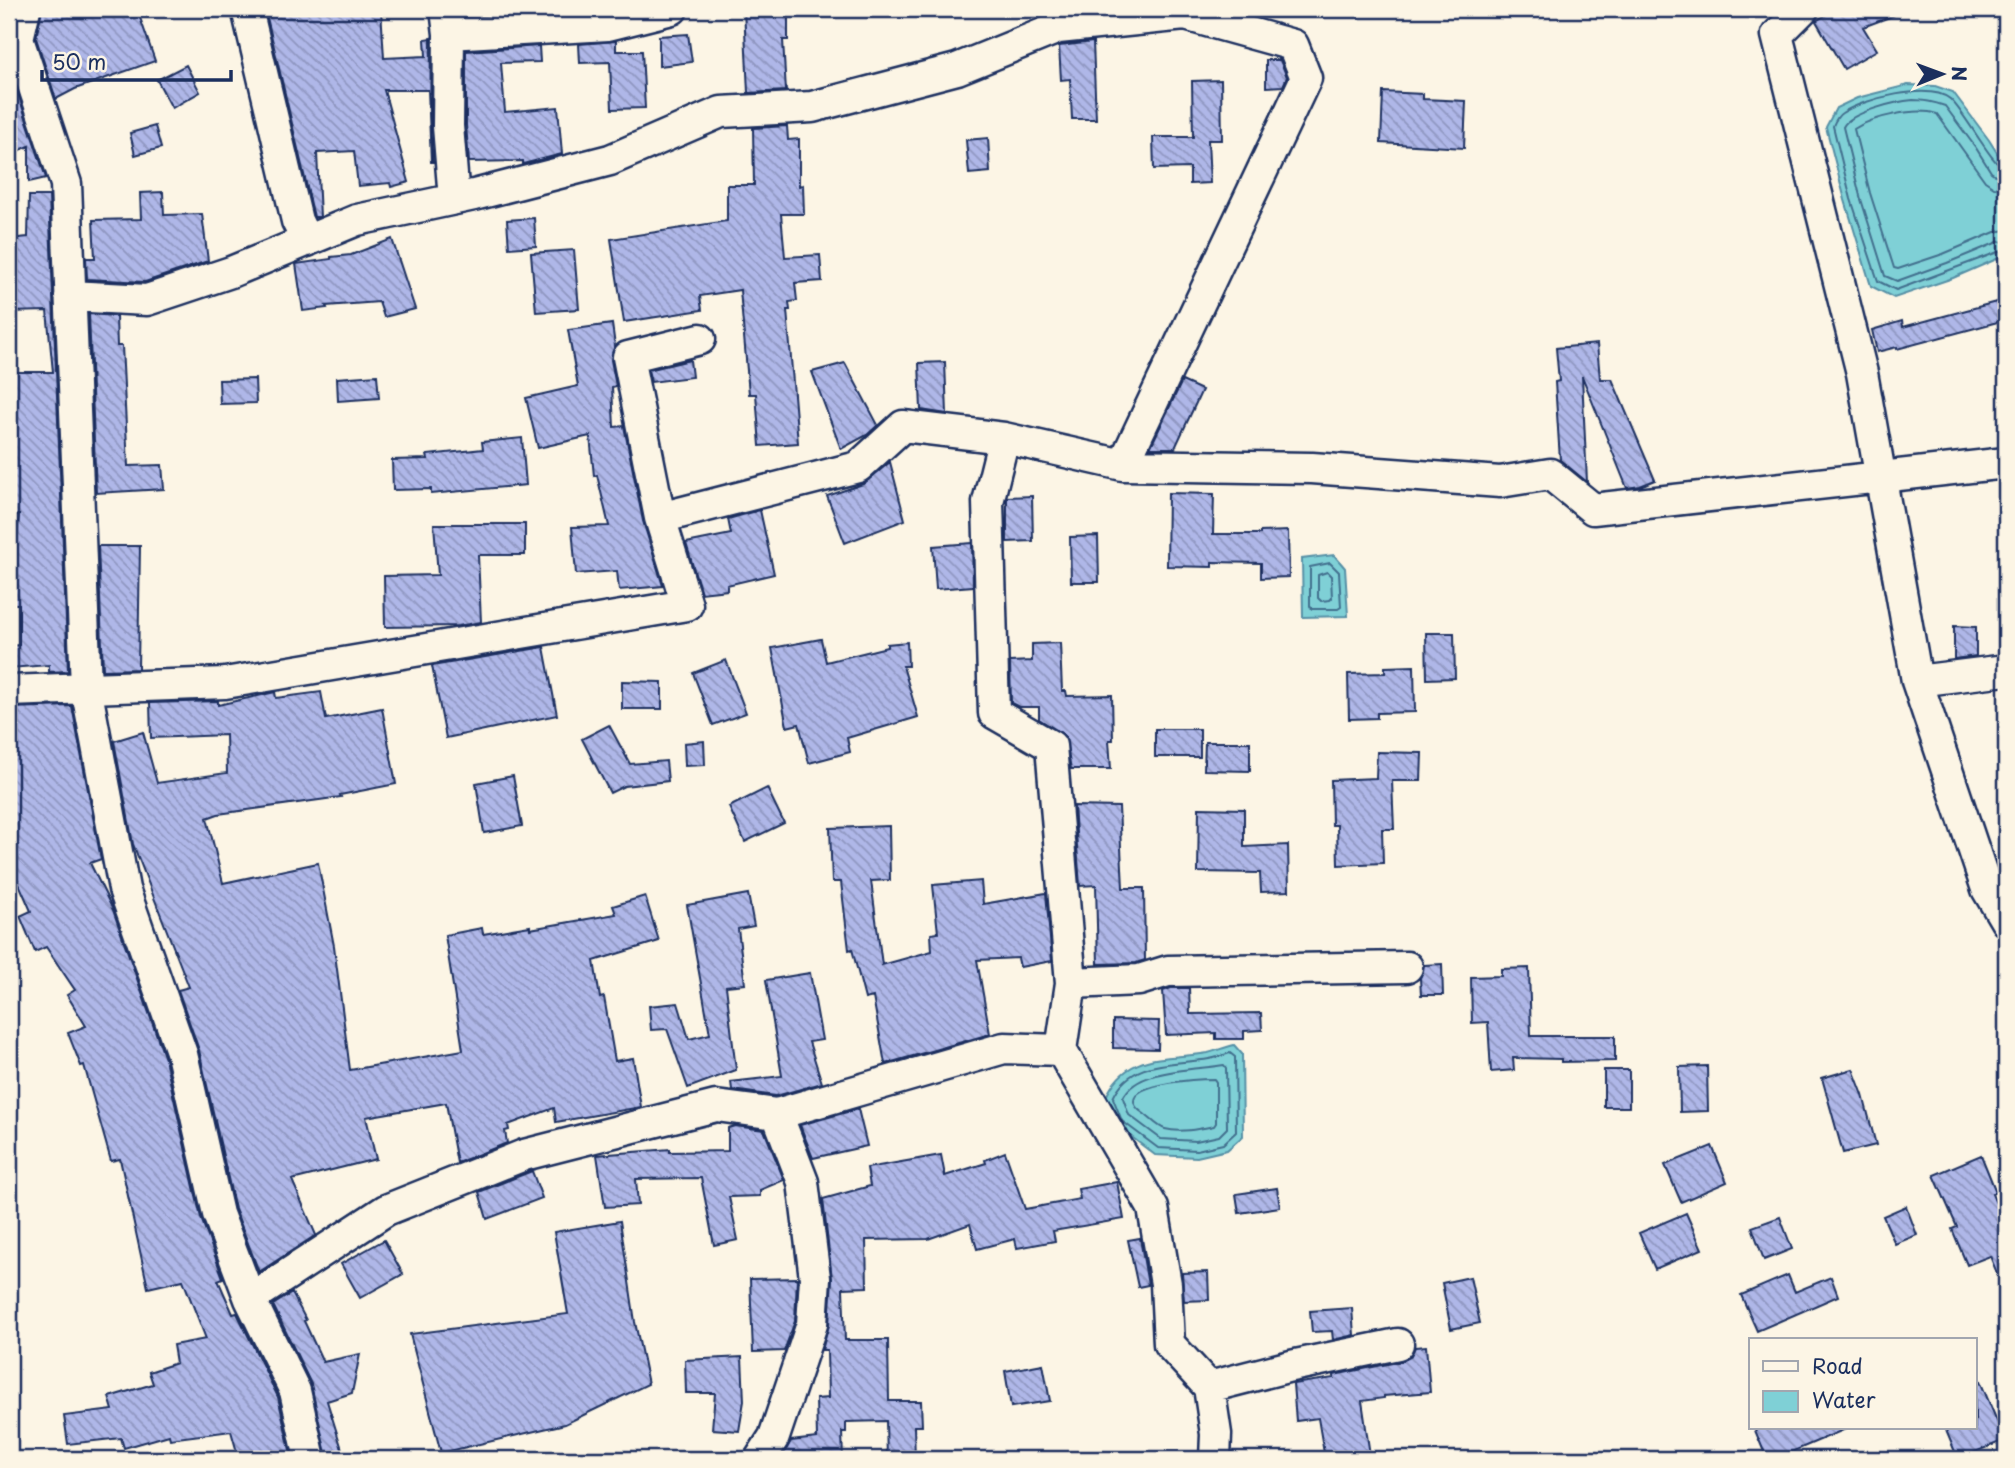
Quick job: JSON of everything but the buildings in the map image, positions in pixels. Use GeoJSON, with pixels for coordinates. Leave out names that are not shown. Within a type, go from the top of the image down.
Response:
{"type":"FeatureCollection","features":[{"type":"Feature","properties":{"kind":"street"},"geometry":{"type":"LineString","coordinates":[[25,9],[18,40],[66,184],[86,687],[124,889],[182,1054],[218,1213],[250,1300],[295,1391],[310,1459]]}},
{"type":"Feature","properties":{"kind":"street"},"geometry":{"type":"LineString","coordinates":[[247,9],[297,221],[307,241]]}},
{"type":"Feature","properties":{"kind":"street"},"geometry":{"type":"LineString","coordinates":[[454,199],[448,126],[447,21],[552,18],[608,25],[671,9]]}},
{"type":"Feature","properties":{"kind":"street"},"geometry":{"type":"LineString","coordinates":[[1803,9],[1777,35],[1862,373],[1917,681],[1987,889],[2006,921]]}},
{"type":"Feature","properties":{"kind":"street"},"geometry":{"type":"LineString","coordinates":[[70,296],[147,300],[231,272],[358,220],[610,160],[721,112],[812,107],[957,69],[1058,28],[1184,12],[1293,46],[1306,78],[1123,465]]}},
{"type":"Feature","properties":{"kind":"street"},"geometry":{"type":"LineString","coordinates":[[9,691],[225,683],[687,605],[660,518],[628,357],[700,339]]}},
{"type":"Feature","properties":{"kind":"street"},"geometry":{"type":"LineString","coordinates":[[660,518],[858,467],[903,426],[1003,438],[1123,465],[1312,468],[1500,482],[1550,474],[1593,509],[2006,463]]}},
{"type":"Feature","properties":{"kind":"street"},"geometry":{"type":"LineString","coordinates":[[1003,438],[988,502],[994,713],[1051,746],[1072,983],[1061,1050],[1153,1208],[1166,1284],[1169,1345],[1209,1387],[1216,1434],[1215,1459]]}},
{"type":"Feature","properties":{"kind":"street"},"geometry":{"type":"LineString","coordinates":[[1917,681],[2006,670]]}},
{"type":"Feature","properties":{"kind":"street"},"geometry":{"type":"LineString","coordinates":[[1072,983],[1139,979],[1167,971],[1407,967]]}},
{"type":"Feature","properties":{"kind":"street"},"geometry":{"type":"LineString","coordinates":[[250,1300],[386,1210],[524,1155],[716,1105],[777,1115],[1004,1048],[1061,1050]]}},
{"type":"Feature","properties":{"kind":"street"},"geometry":{"type":"LineString","coordinates":[[760,1459],[774,1437],[812,1324],[815,1278],[803,1182],[777,1115]]}},
{"type":"Feature","properties":{"kind":"street"},"geometry":{"type":"LineString","coordinates":[[1209,1387],[1291,1366],[1398,1344]]}},
{"type":"Feature","properties":{"kind":"water"},"geometry":{"type":"Polygon","coordinates":[[[1908,85],[1935,86],[1953,92],[2006,167],[2006,255],[1953,278],[1894,298],[1871,286],[1826,127],[1836,108],[1857,98],[1908,85]]]}},
{"type":"Feature","properties":{"kind":"water"},"geometry":{"type":"Polygon","coordinates":[[[1334,555],[1345,568],[1348,616],[1303,617],[1302,559],[1334,555]]]}},
{"type":"Feature","properties":{"kind":"water"},"geometry":{"type":"Polygon","coordinates":[[[1234,1045],[1242,1054],[1243,1136],[1227,1150],[1197,1157],[1155,1155],[1116,1125],[1105,1099],[1114,1084],[1135,1065],[1162,1058],[1208,1053],[1234,1045]]]}}]}
